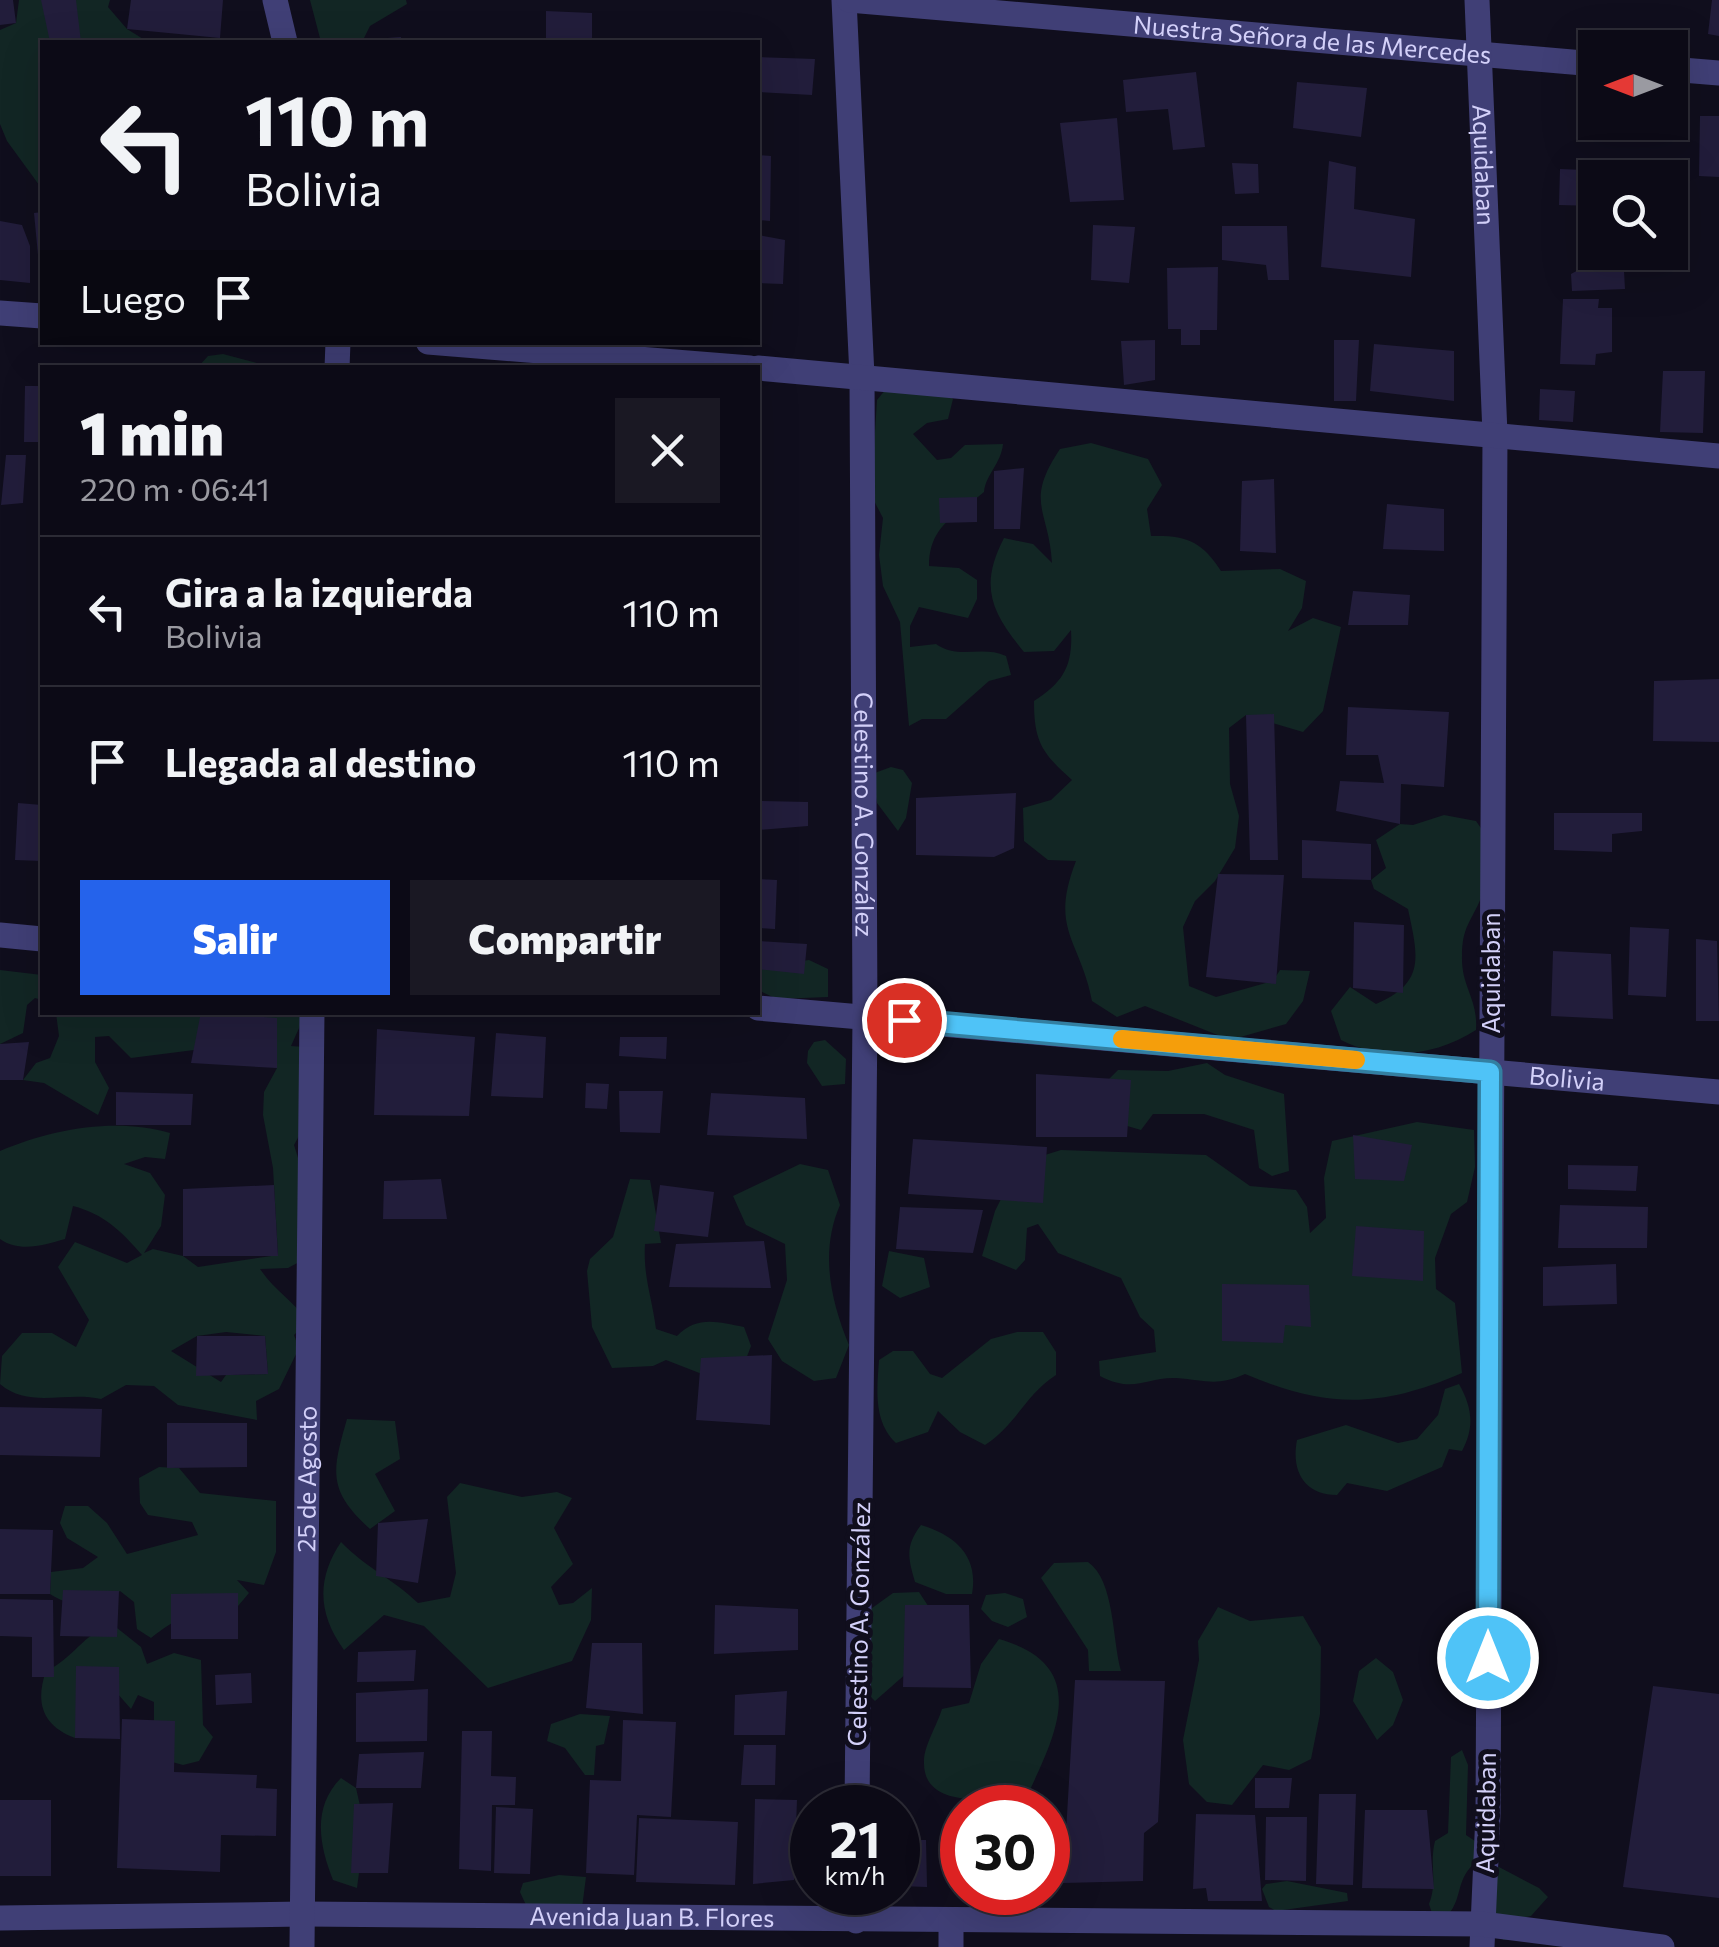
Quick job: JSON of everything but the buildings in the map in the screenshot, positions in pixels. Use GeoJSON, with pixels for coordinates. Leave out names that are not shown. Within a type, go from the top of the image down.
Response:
{"type":"FeatureCollection","features":[{"type":"Feature","properties":{"kind":"street"},"geometry":{"type":"LineString","coordinates":[[276,0],[285,40]]}},
{"type":"Feature","properties":{"kind":"street","name":"Nuestra Señora de las Mercedes"},"geometry":{"type":"LineString","coordinates":[[846,0],[1578,63]]}},
{"type":"Feature","properties":{"kind":"street","name":"Celestino A. González"},"geometry":{"type":"LineString","coordinates":[[846,0],[862,376],[865,1017],[857,1785]]}},
{"type":"Feature","properties":{"kind":"street","name":"Aquidaban"},"geometry":{"type":"LineString","coordinates":[[1478,0],[1495,434],[1488,1814],[1482,1935]]}},
{"type":"Feature","properties":{"kind":"street"},"geometry":{"type":"LineString","coordinates":[[1688,71],[1719,73]]}},
{"type":"Feature","properties":{"kind":"street"},"geometry":{"type":"LineString","coordinates":[[0,313],[40,316]]}},
{"type":"Feature","properties":{"kind":"street"},"geometry":{"type":"LineString","coordinates":[[466,345],[716,365]]}},
{"type":"Feature","properties":{"kind":"street"},"geometry":{"type":"LineString","coordinates":[[760,368],[1719,456]]}},
{"type":"Feature","properties":{"kind":"street"},"geometry":{"type":"LineString","coordinates":[[0,934],[40,939]]}},
{"type":"Feature","properties":{"kind":"street","name":"Bolivia"},"geometry":{"type":"LineString","coordinates":[[760,1008],[1719,1092]]}},
{"type":"Feature","properties":{"kind":"street","name":"25 de Agosto"},"geometry":{"type":"LineString","coordinates":[[302,1947],[312,1015]]}},
{"type":"Feature","properties":{"kind":"street","name":"Avenida Juan B. Flores"},"geometry":{"type":"LineString","coordinates":[[0,1918],[304,1914],[951,1920],[1482,1935],[1662,1947]]}},
{"type":"Feature","properties":{"kind":"street"},"geometry":{"type":"LineString","coordinates":[[856,1915],[856,1921]]}},
{"type":"Feature","properties":{"kind":"street"},"geometry":{"type":"LineString","coordinates":[[951,1920],[951,1947]]}},
{"type":"Feature","properties":{"kind":"green space"},"geometry":{"type":"Polygon","coordinates":[[[19,0],[110,0],[108,7],[127,29],[145,40],[40,40],[40,186],[7,141],[0,124],[0,30],[16,23],[19,0]]]}},
{"type":"Feature","properties":{"kind":"green space"},"geometry":{"type":"Polygon","coordinates":[[[310,0],[406,0],[407,4],[370,26],[363,40],[320,40],[310,0]]]}},
{"type":"Feature","properties":{"kind":"green space"},"geometry":{"type":"Polygon","coordinates":[[[223,354],[264,365],[200,365],[208,356],[223,354]]]}},
{"type":"Feature","properties":{"kind":"green space"},"geometry":{"type":"Polygon","coordinates":[[[935,383],[953,399],[948,419],[927,423],[913,434],[937,460],[951,458],[965,445],[1003,444],[984,492],[946,523],[930,552],[929,566],[959,568],[977,580],[977,599],[968,618],[919,607],[910,626],[910,647],[936,644],[953,651],[997,653],[1006,656],[1011,675],[989,681],[946,719],[922,719],[909,726],[900,622],[883,586],[879,555],[883,518],[871,495],[877,400],[886,389],[935,383]]]}},
{"type":"Feature","properties":{"kind":"green space"},"geometry":{"type":"Polygon","coordinates":[[[1091,443],[1148,459],[1162,485],[1147,509],[1151,536],[1174,537],[1200,546],[1221,571],[1280,569],[1306,581],[1302,608],[1288,631],[1313,618],[1341,627],[1323,711],[1303,732],[1246,715],[1229,728],[1230,784],[1239,816],[1235,848],[1215,881],[1195,901],[1183,927],[1189,986],[1216,997],[1273,981],[1280,970],[1310,971],[1303,1001],[1286,1024],[1230,1040],[1145,1006],[1117,1017],[1092,1001],[1066,919],[1068,884],[1076,861],[1048,860],[1024,841],[1023,808],[1051,800],[1072,780],[1042,746],[1034,701],[1053,687],[1064,672],[1071,630],[1054,651],[1024,652],[997,611],[992,598],[992,570],[1004,538],[1033,544],[1052,563],[1041,506],[1043,482],[1060,449],[1091,443]]]}},
{"type":"Feature","properties":{"kind":"green space"},"geometry":{"type":"Polygon","coordinates":[[[891,767],[903,770],[912,783],[906,818],[898,831],[877,803],[872,774],[891,767]]]}},
{"type":"Feature","properties":{"kind":"green space"},"geometry":{"type":"Polygon","coordinates":[[[1444,815],[1476,821],[1492,844],[1483,892],[1462,946],[1462,967],[1475,1009],[1476,1030],[1444,1046],[1410,1053],[1375,1051],[1341,1040],[1331,1011],[1350,987],[1376,1004],[1404,987],[1414,966],[1408,909],[1374,889],[1371,880],[1386,868],[1376,840],[1400,824],[1413,825],[1444,815]]]}},
{"type":"Feature","properties":{"kind":"green space"},"geometry":{"type":"Polygon","coordinates":[[[809,960],[828,969],[828,997],[777,999],[760,991],[760,968],[809,960]]]}},
{"type":"Feature","properties":{"kind":"green space"},"geometry":{"type":"Polygon","coordinates":[[[0,970],[40,975],[40,999],[35,998],[27,1005],[23,1033],[0,1044],[0,970]]]}},
{"type":"Feature","properties":{"kind":"green space"},"geometry":{"type":"Polygon","coordinates":[[[56,1015],[304,1017],[291,1046],[304,1047],[301,1132],[294,1145],[299,1161],[301,1261],[288,1268],[260,1269],[308,1321],[294,1335],[299,1348],[279,1389],[256,1401],[257,1420],[178,1405],[154,1386],[126,1385],[101,1399],[35,1398],[0,1384],[2,1356],[22,1333],[52,1333],[76,1347],[89,1320],[58,1267],[75,1242],[127,1263],[142,1255],[111,1224],[73,1206],[65,1239],[24,1247],[0,1239],[0,1151],[84,1128],[128,1126],[170,1133],[165,1159],[145,1157],[124,1164],[150,1173],[165,1195],[161,1226],[144,1253],[153,1249],[183,1256],[198,1267],[278,1255],[273,1168],[263,1115],[264,1092],[277,1068],[202,1049],[131,1058],[109,1036],[95,1037],[95,1062],[109,1088],[98,1115],[44,1083],[23,1080],[36,1063],[50,1058],[59,1036],[56,1015]],[[226,1332],[197,1336],[171,1351],[221,1382],[226,1375],[268,1374],[265,1336],[226,1332]]]}},
{"type":"Feature","properties":{"kind":"green space"},"geometry":{"type":"Polygon","coordinates":[[[825,1040],[846,1059],[845,1084],[822,1086],[807,1063],[814,1042],[825,1040]]]}},
{"type":"Feature","properties":{"kind":"green space"},"geometry":{"type":"Polygon","coordinates":[[[1207,1063],[1225,1075],[1284,1094],[1289,1171],[1272,1176],[1259,1168],[1254,1130],[1204,1114],[1153,1114],[1141,1130],[1117,1123],[1105,1083],[1118,1070],[1168,1071],[1207,1063]]]}},
{"type":"Feature","properties":{"kind":"green space"},"geometry":{"type":"Polygon","coordinates":[[[1417,1122],[1474,1130],[1475,1167],[1467,1202],[1451,1214],[1435,1258],[1436,1289],[1455,1303],[1462,1373],[1432,1385],[1353,1400],[1301,1393],[1245,1374],[1218,1382],[1165,1378],[1122,1384],[1100,1376],[1099,1361],[1156,1352],[1154,1330],[1140,1317],[1121,1278],[1058,1253],[1038,1224],[1027,1228],[1025,1260],[1016,1270],[982,1256],[995,1211],[1019,1163],[1061,1150],[1206,1155],[1250,1186],[1296,1190],[1307,1207],[1310,1233],[1326,1218],[1324,1178],[1332,1141],[1417,1122]]]}},
{"type":"Feature","properties":{"kind":"green space"},"geometry":{"type":"Polygon","coordinates":[[[800,1164],[828,1170],[840,1205],[830,1240],[830,1275],[849,1345],[836,1378],[814,1381],[782,1361],[768,1339],[787,1280],[785,1244],[746,1225],[733,1196],[800,1164]]]}},
{"type":"Feature","properties":{"kind":"green space"},"geometry":{"type":"Polygon","coordinates":[[[630,1179],[650,1180],[661,1243],[645,1244],[656,1329],[677,1336],[700,1323],[744,1327],[751,1346],[741,1372],[720,1381],[666,1360],[653,1366],[612,1368],[592,1327],[587,1271],[590,1259],[613,1237],[630,1179]]]}},
{"type":"Feature","properties":{"kind":"green space"},"geometry":{"type":"Polygon","coordinates":[[[889,1251],[924,1258],[930,1287],[900,1298],[882,1286],[889,1251]]]}},
{"type":"Feature","properties":{"kind":"green space"},"geometry":{"type":"Polygon","coordinates":[[[1017,1332],[1043,1332],[1056,1352],[1056,1375],[1036,1391],[996,1437],[985,1445],[960,1432],[938,1411],[928,1432],[896,1443],[880,1415],[879,1360],[893,1351],[913,1351],[930,1374],[942,1378],[991,1339],[1017,1332]]]}},
{"type":"Feature","properties":{"kind":"green space"},"geometry":{"type":"Polygon","coordinates":[[[1459,1384],[1469,1409],[1469,1434],[1462,1451],[1449,1449],[1442,1467],[1387,1491],[1347,1483],[1337,1495],[1326,1494],[1302,1479],[1296,1462],[1297,1440],[1346,1425],[1398,1443],[1417,1439],[1438,1415],[1445,1389],[1459,1384]]]}},
{"type":"Feature","properties":{"kind":"green space"},"geometry":{"type":"Polygon","coordinates":[[[347,1419],[395,1421],[400,1459],[375,1474],[395,1511],[370,1529],[346,1503],[337,1479],[338,1453],[347,1419]]]}},
{"type":"Feature","properties":{"kind":"green space"},"geometry":{"type":"Polygon","coordinates":[[[159,1467],[179,1468],[200,1493],[276,1501],[276,1552],[264,1585],[237,1580],[249,1593],[238,1606],[192,1613],[151,1638],[137,1629],[134,1602],[120,1591],[93,1605],[68,1603],[50,1594],[51,1572],[83,1568],[98,1557],[67,1538],[60,1523],[65,1506],[88,1506],[107,1523],[127,1554],[198,1535],[192,1522],[148,1515],[140,1503],[139,1478],[159,1467]]]}},
{"type":"Feature","properties":{"kind":"green space"},"geometry":{"type":"Polygon","coordinates":[[[460,1483],[522,1497],[557,1492],[572,1498],[554,1528],[573,1564],[551,1587],[559,1605],[573,1603],[592,1588],[591,1620],[572,1661],[488,1688],[424,1626],[384,1615],[344,1650],[335,1636],[323,1596],[328,1569],[341,1542],[418,1603],[450,1597],[456,1573],[447,1497],[460,1483]]]}},
{"type":"Feature","properties":{"kind":"green space"},"geometry":{"type":"Polygon","coordinates":[[[921,1525],[962,1549],[972,1569],[972,1594],[946,1594],[915,1582],[909,1552],[921,1525]]]}},
{"type":"Feature","properties":{"kind":"green space"},"geometry":{"type":"Polygon","coordinates":[[[1088,1562],[1097,1571],[1108,1596],[1121,1671],[1089,1671],[1088,1650],[1041,1578],[1054,1563],[1088,1562]]]}},
{"type":"Feature","properties":{"kind":"green space"},"geometry":{"type":"Polygon","coordinates":[[[919,1592],[936,1618],[908,1672],[875,1701],[858,1684],[861,1616],[893,1593],[919,1592]]]}},
{"type":"Feature","properties":{"kind":"green space"},"geometry":{"type":"Polygon","coordinates":[[[1005,1593],[1023,1599],[1027,1617],[1008,1627],[992,1621],[981,1609],[986,1595],[1005,1593]]]}},
{"type":"Feature","properties":{"kind":"green space"},"geometry":{"type":"Polygon","coordinates":[[[1218,1607],[1250,1621],[1303,1616],[1321,1647],[1320,1714],[1311,1759],[1289,1770],[1263,1765],[1232,1805],[1207,1802],[1189,1784],[1183,1740],[1199,1660],[1198,1641],[1218,1607]]]}},
{"type":"Feature","properties":{"kind":"green space"},"geometry":{"type":"Polygon","coordinates":[[[112,1624],[141,1647],[147,1664],[174,1653],[201,1660],[203,1725],[213,1737],[199,1761],[183,1765],[147,1755],[142,1733],[154,1720],[154,1702],[138,1695],[131,1709],[110,1685],[75,1738],[48,1720],[41,1693],[46,1671],[112,1624]]]}},
{"type":"Feature","properties":{"kind":"green space"},"geometry":{"type":"Polygon","coordinates":[[[999,1639],[1028,1650],[1046,1665],[1056,1683],[1059,1702],[1049,1746],[1032,1785],[940,1785],[940,1791],[927,1778],[926,1749],[942,1709],[969,1703],[981,1664],[999,1639]]]}},
{"type":"Feature","properties":{"kind":"green space"},"geometry":{"type":"Polygon","coordinates":[[[1376,1658],[1393,1672],[1403,1700],[1393,1725],[1377,1740],[1353,1701],[1359,1671],[1376,1658]]]}},
{"type":"Feature","properties":{"kind":"green space"},"geometry":{"type":"Polygon","coordinates":[[[580,1714],[610,1716],[604,1744],[596,1746],[594,1775],[585,1775],[565,1748],[547,1741],[551,1724],[580,1714]]]}},
{"type":"Feature","properties":{"kind":"green space"},"geometry":{"type":"Polygon","coordinates":[[[1462,1750],[1468,1765],[1466,1835],[1478,1843],[1478,1860],[1465,1874],[1448,1915],[1432,1913],[1429,1904],[1433,1850],[1435,1841],[1448,1833],[1451,1757],[1462,1750]]]}},
{"type":"Feature","properties":{"kind":"green space"},"geometry":{"type":"Polygon","coordinates":[[[341,1778],[356,1788],[365,1828],[357,1888],[333,1880],[322,1840],[322,1814],[341,1778]]]}},
{"type":"Feature","properties":{"kind":"green space"},"geometry":{"type":"Polygon","coordinates":[[[1499,1867],[1548,1897],[1531,1916],[1517,1919],[1516,1940],[1503,1940],[1488,1909],[1487,1874],[1499,1867]]]}},
{"type":"Feature","properties":{"kind":"green space"},"geometry":{"type":"Polygon","coordinates":[[[559,1875],[586,1877],[582,1908],[531,1916],[520,1892],[523,1883],[559,1875]]]}},
{"type":"Feature","properties":{"kind":"green space"},"geometry":{"type":"Polygon","coordinates":[[[1287,1881],[1347,1893],[1348,1901],[1276,1911],[1269,1907],[1262,1889],[1266,1884],[1287,1881]]]}},
{"type":"Feature","properties":{"kind":"slow traffic"},"geometry":{"type":"LineString","coordinates":[[1122,1039],[1356,1060]]}},
{"type":"Feature","properties":{"kind":"route"},"geometry":{"type":"LineString","coordinates":[[904,1020],[1490,1072],[1488,1658]]}}]}
